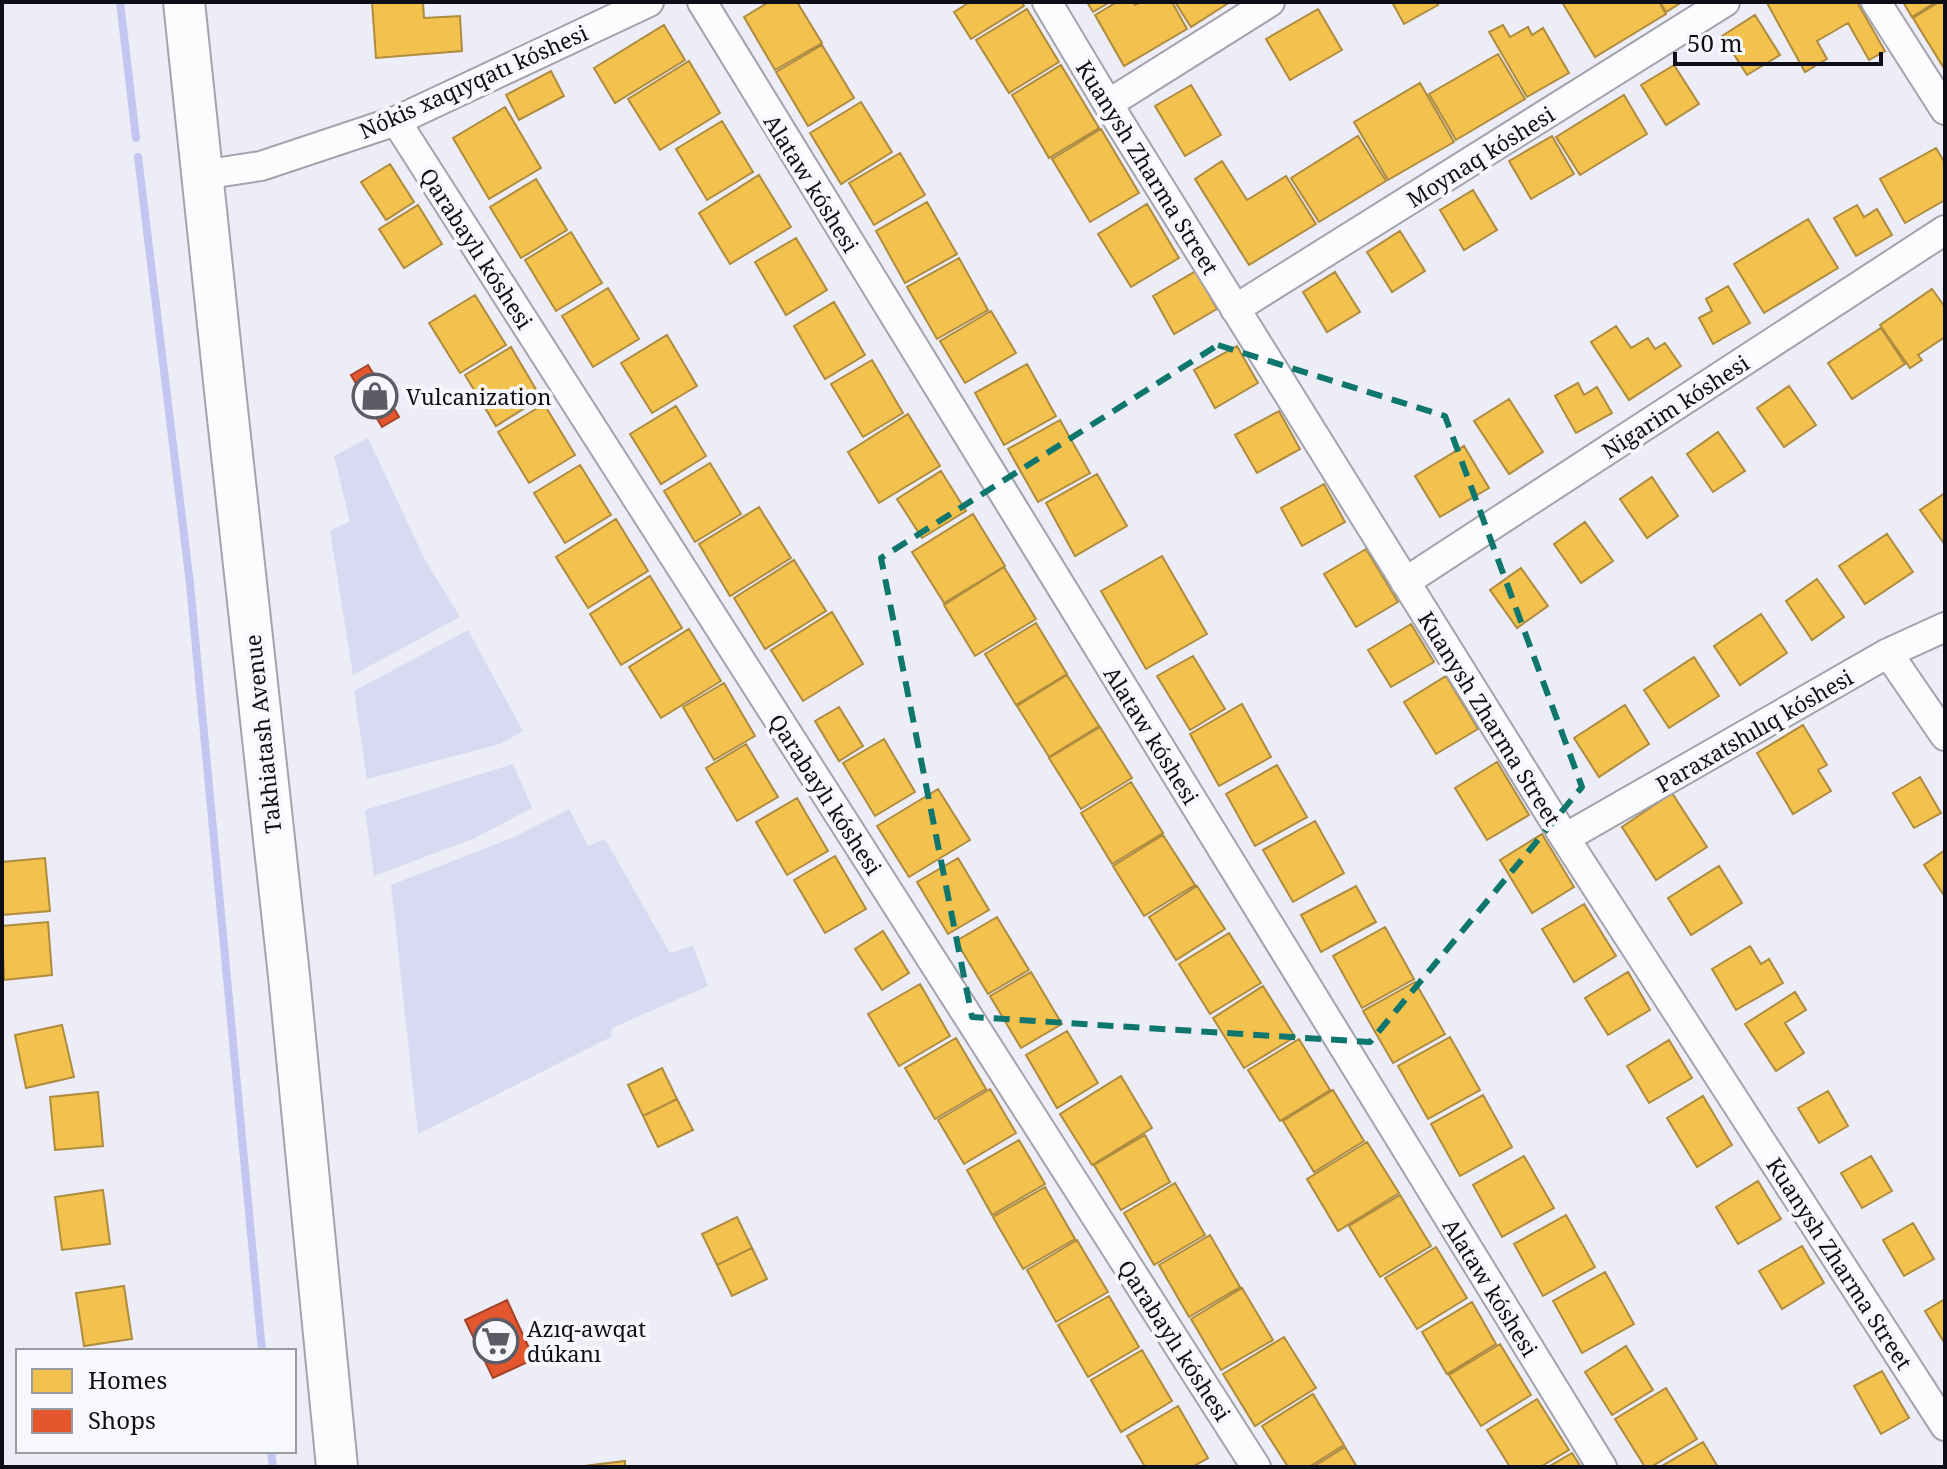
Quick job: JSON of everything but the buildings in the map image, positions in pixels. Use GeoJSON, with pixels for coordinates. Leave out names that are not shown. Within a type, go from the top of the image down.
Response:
{"type":"FeatureCollection","features":[{"type":"Feature","properties":{"kind":"highway","name":"Takhiatash Avenue"},"geometry":{"type":"LineString","coordinates":[[184,2],[287,962],[337,1467]]}},
{"type":"Feature","properties":{"kind":"street","name":"Nókis xaqıyqatı kóshesi"},"geometry":{"type":"LineString","coordinates":[[202,175],[261,166],[396,121],[649,2]]}},
{"type":"Feature","properties":{"kind":"street","name":"Alataw kóshesi"},"geometry":{"type":"LineString","coordinates":[[702,2],[1602,1467]]}},
{"type":"Feature","properties":{"kind":"street","name":"Kuanysh Zharma Street"},"geometry":{"type":"LineString","coordinates":[[1047,2],[1565,838],[1945,1426]]}},
{"type":"Feature","properties":{"kind":"street"},"geometry":{"type":"LineString","coordinates":[[1108,104],[1270,2]]}},
{"type":"Feature","properties":{"kind":"street","name":"Moynaq kóshesi"},"geometry":{"type":"LineString","coordinates":[[1235,309],[1725,2]]}},
{"type":"Feature","properties":{"kind":"street"},"geometry":{"type":"LineString","coordinates":[[1876,2],[1945,110]]}},
{"type":"Feature","properties":{"kind":"street","name":"Qarabaylı kóshesi"},"geometry":{"type":"LineString","coordinates":[[396,121],[1256,1467]]}},
{"type":"Feature","properties":{"kind":"street","name":"Nigarim kóshesi"},"geometry":{"type":"LineString","coordinates":[[1405,582],[1945,230]]}},
{"type":"Feature","properties":{"kind":"street","name":"Paraxatshılıq kóshesi"},"geometry":{"type":"LineString","coordinates":[[1565,838],[1888,653],[1945,627]]}},
{"type":"Feature","properties":{"kind":"street"},"geometry":{"type":"LineString","coordinates":[[1888,653],[1945,736]]}},
{"type":"Feature","properties":{"kind":"highlighted area"},"geometry":{"type":"Polygon","coordinates":[[[1218,345],[1445,416],[1582,787],[1370,1042],[972,1017],[881,558],[1218,345]]]}},
{"type":"Feature","properties":{"kind":"shaded area"},"geometry":{"type":"Polygon","coordinates":[[[368,438],[424,558],[460,617],[353,675],[330,531],[350,521],[334,456],[368,438]]]}},
{"type":"Feature","properties":{"kind":"shaded area"},"geometry":{"type":"Polygon","coordinates":[[[468,630],[523,731],[500,744],[367,779],[354,691],[468,630]]]}},
{"type":"Feature","properties":{"kind":"shaded area"},"geometry":{"type":"Polygon","coordinates":[[[513,764],[532,808],[475,838],[374,876],[365,810],[513,764]]]}},
{"type":"Feature","properties":{"kind":"shaded area"},"geometry":{"type":"Polygon","coordinates":[[[569,809],[588,846],[605,839],[670,953],[693,946],[708,986],[612,1028],[611,1037],[418,1134],[391,885],[512,838],[569,809]]]}},
{"type":"Feature","properties":{"kind":"waterway"},"geometry":{"type":"LineString","coordinates":[[120,2],[136,138]]}},
{"type":"Feature","properties":{"kind":"waterway"},"geometry":{"type":"LineString","coordinates":[[138,157],[190,584],[262,1349]]}},
{"type":"Feature","properties":{"kind":"waterway"},"geometry":{"type":"LineString","coordinates":[[271,1453],[273,1467]]}},
{"type":"Feature","properties":{"kind":"place","name":"Vulcanization"},"geometry":{"type":"Point","coordinates":[375,396]}},
{"type":"Feature","properties":{"kind":"place","name":"Azıq-awqat dúkanı"},"geometry":{"type":"Point","coordinates":[496,1341]}}]}
